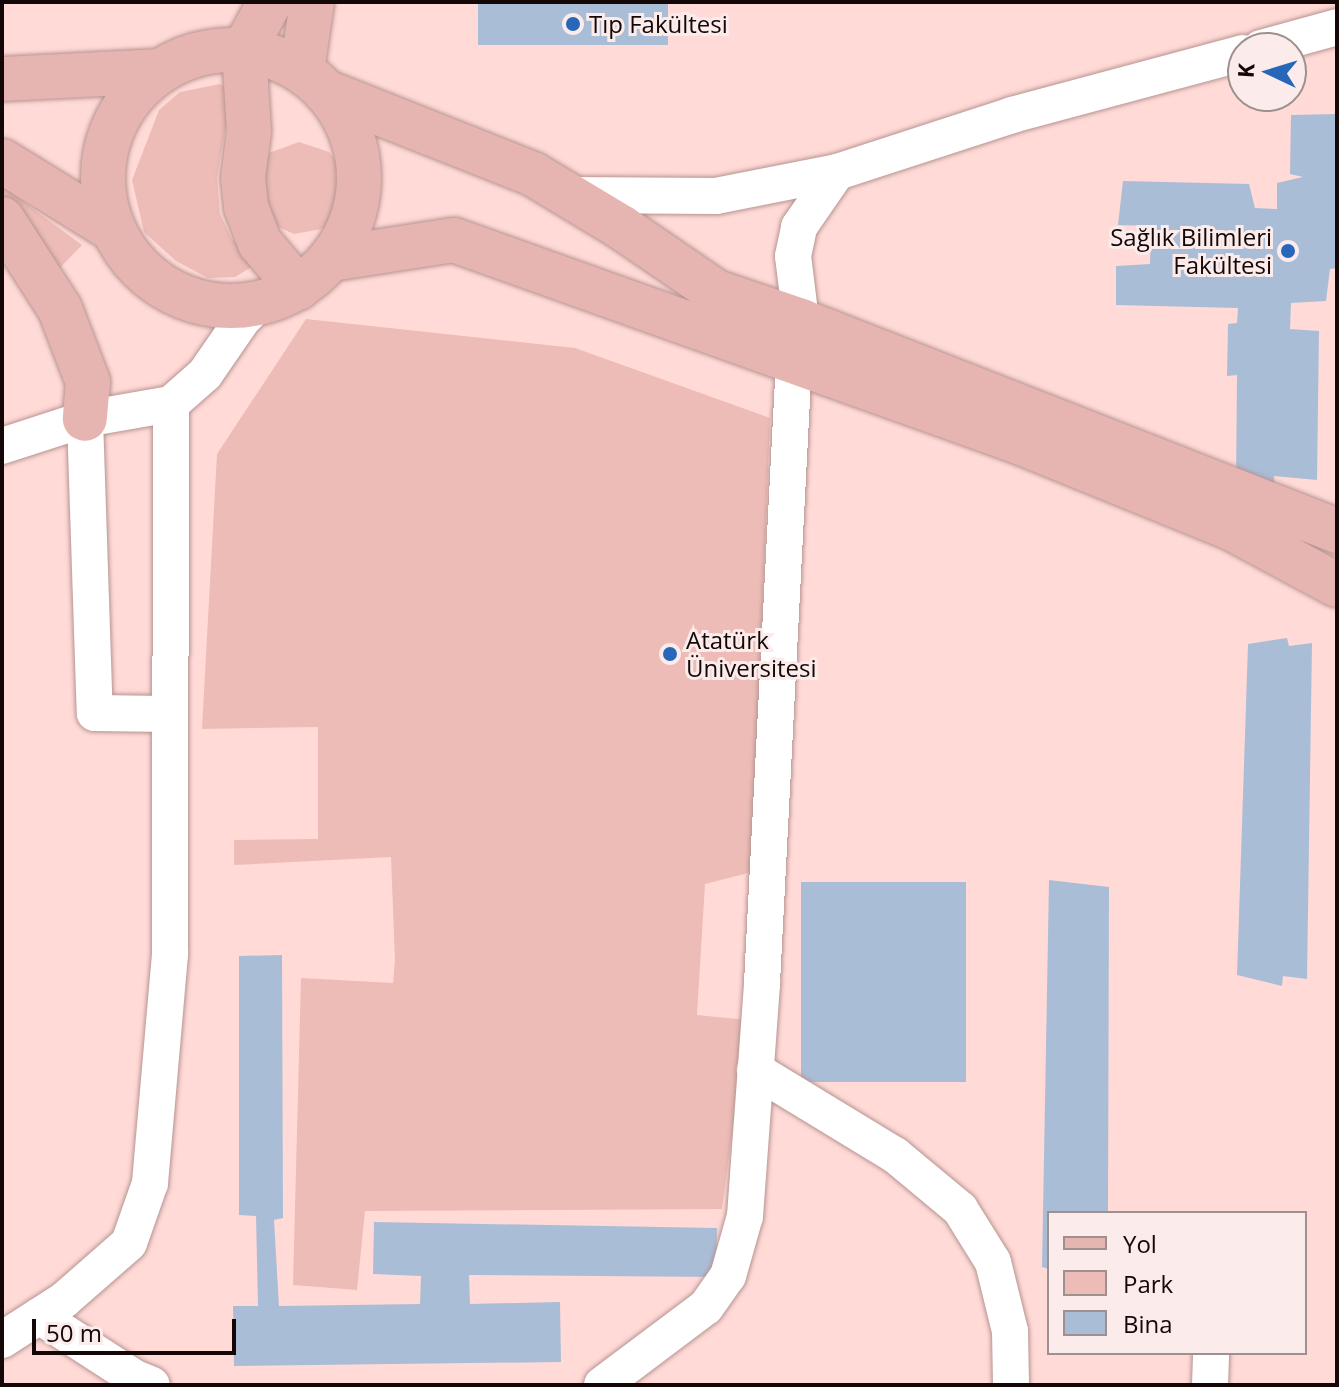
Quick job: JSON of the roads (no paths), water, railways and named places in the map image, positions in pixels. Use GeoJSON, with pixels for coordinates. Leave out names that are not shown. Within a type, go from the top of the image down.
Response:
{"type":"FeatureCollection","features":[{"type":"Feature","properties":{"kind":"main road"},"geometry":{"type":"LineString","coordinates":[[270,2],[244,50],[249,131],[243,178],[246,207],[260,243],[298,288]]}},
{"type":"Feature","properties":{"kind":"main road"},"geometry":{"type":"LineString","coordinates":[[312,2],[314,81],[347,122],[357,156],[358,181],[349,228],[331,259],[298,288],[258,304],[214,306],[171,293],[136,266],[112,229],[102,186],[107,141],[127,102],[159,71],[199,53],[244,50],[274,57],[314,81],[533,174],[716,292],[797,340],[1019,442],[1233,529],[1337,585]]}},
{"type":"Feature","properties":{"kind":"main road"},"geometry":{"type":"LineString","coordinates":[[2,79],[159,71]]}},
{"type":"Feature","properties":{"kind":"main road"},"geometry":{"type":"LineString","coordinates":[[2,161],[112,229]]}},
{"type":"Feature","properties":{"kind":"main road"},"geometry":{"type":"LineString","coordinates":[[2,219],[60,309],[88,382],[85,419]]}},
{"type":"Feature","properties":{"kind":"main road"},"geometry":{"type":"LineString","coordinates":[[331,259],[454,240],[797,340],[1337,531]]}},
{"type":"Feature","properties":{"kind":"street"},"geometry":{"type":"LineString","coordinates":[[1307,35],[1337,27]]}},
{"type":"Feature","properties":{"kind":"street"},"geometry":{"type":"LineString","coordinates":[[569,195],[716,196],[837,172],[1012,115],[1227,57]]}},
{"type":"Feature","properties":{"kind":"street"},"geometry":{"type":"LineString","coordinates":[[602,1385],[706,1307],[728,1276],[745,1216],[797,340],[793,256],[799,227],[837,172]]}},
{"type":"Feature","properties":{"kind":"street"},"geometry":{"type":"LineString","coordinates":[[2,446],[85,419],[171,404],[205,374],[243,319],[258,304]]}},
{"type":"Feature","properties":{"kind":"street"},"geometry":{"type":"LineString","coordinates":[[2,1340],[64,1300],[129,1243],[150,1183],[170,954],[168,714],[171,404]]}},
{"type":"Feature","properties":{"kind":"street"},"geometry":{"type":"LineString","coordinates":[[85,419],[95,713],[168,714]]}},
{"type":"Feature","properties":{"kind":"street"},"geometry":{"type":"LineString","coordinates":[[755,1070],[895,1155],[960,1209],[993,1262],[1010,1331],[1011,1385]]}},
{"type":"Feature","properties":{"kind":"street"},"geometry":{"type":"LineString","coordinates":[[39,1316],[135,1378],[152,1385]]}},
{"type":"Feature","properties":{"kind":"street"},"geometry":{"type":"LineString","coordinates":[[1210,1385],[1211,1355]]}},
{"type":"Feature","properties":{"kind":"place","name":"Tıp Fakültesi"},"geometry":{"type":"Point","coordinates":[573,24]}},
{"type":"Feature","properties":{"kind":"place","name":"Sağlık Bilimleri Fakültesi"},"geometry":{"type":"Point","coordinates":[1288,251]}},
{"type":"Feature","properties":{"kind":"place","name":"Atatürk Üniversitesi"},"geometry":{"type":"Point","coordinates":[670,654]}}]}
